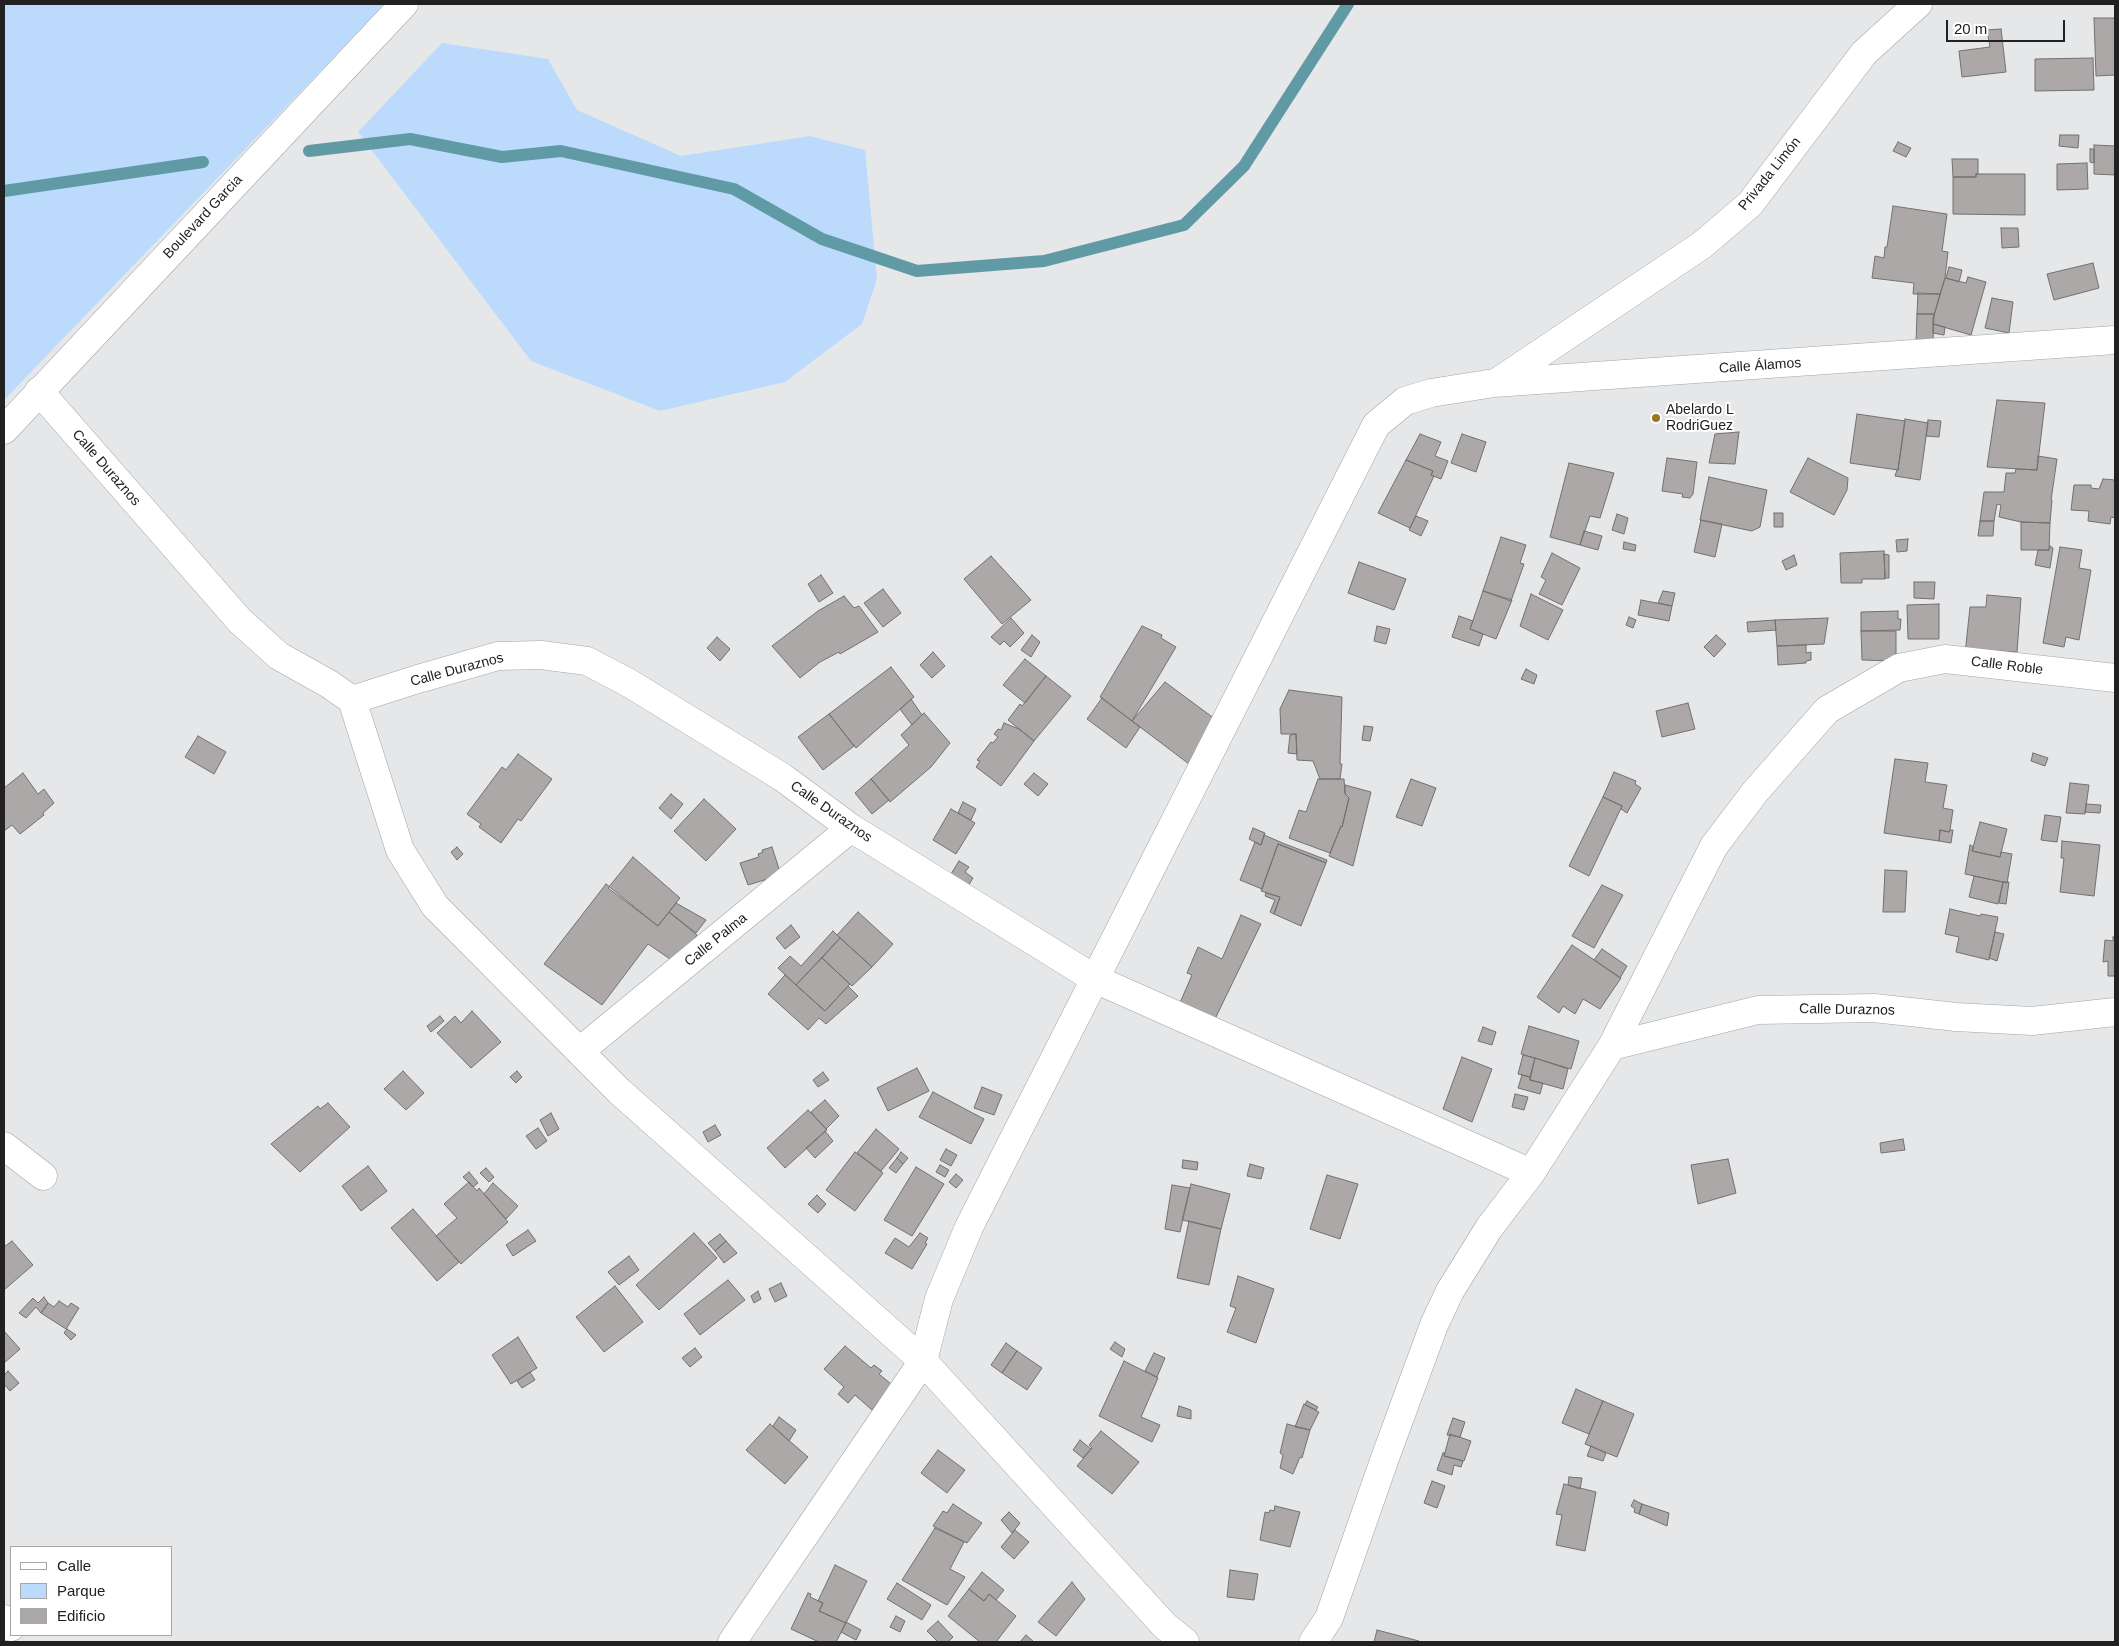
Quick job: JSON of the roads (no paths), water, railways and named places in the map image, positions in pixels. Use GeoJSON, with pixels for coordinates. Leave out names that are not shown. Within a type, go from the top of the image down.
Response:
{"type":"FeatureCollection","features":[{"type":"Feature","properties":{"kind":"street","name":"Boulevard Garcia"},"geometry":{"type":"LineString","coordinates":[[4,430],[404,4]]}},
{"type":"Feature","properties":{"kind":"street","name":"Privada Limón"},"geometry":{"type":"LineString","coordinates":[[1494,383],[1702,245],[1750,204],[1864,53],[1918,4]]}},
{"type":"Feature","properties":{"kind":"street","name":"Calle Álamos"},"geometry":{"type":"LineString","coordinates":[[1095,979],[1376,425],[1406,401],[1431,393],[1494,383],[2115,340]]}},
{"type":"Feature","properties":{"kind":"street","name":"Calle Duraznos"},"geometry":{"type":"LineString","coordinates":[[39,391],[240,621],[279,656],[329,684],[352,700],[498,656],[541,655],[587,661],[628,682],[782,777],[851,828],[1095,979],[1531,1173]]}},
{"type":"Feature","properties":{"kind":"street","name":"Calle Roble"},"geometry":{"type":"LineString","coordinates":[[1313,1642],[1329,1618],[1434,1325],[1450,1291],[1489,1228],[1531,1173],[1612,1046],[1714,846],[1755,792],[1827,710],[1899,668],[1945,659],[2115,678]]}},
{"type":"Feature","properties":{"kind":"street"},"geometry":{"type":"LineString","coordinates":[[352,700],[400,850],[435,906],[619,1091],[923,1361],[1167,1637]]}},
{"type":"Feature","properties":{"kind":"street","name":"Calle Palma"},"geometry":{"type":"LineString","coordinates":[[580,1051],[851,828]]}},
{"type":"Feature","properties":{"kind":"street"},"geometry":{"type":"LineString","coordinates":[[732,1642],[923,1361],[939,1299],[970,1227],[1095,979]]}},
{"type":"Feature","properties":{"kind":"street","name":"Calle Duraznos"},"geometry":{"type":"LineString","coordinates":[[1612,1046],[1758,1010],[1874,1008],[1956,1017],[2032,1021],[2115,1012]]}},
{"type":"Feature","properties":{"kind":"street"},"geometry":{"type":"LineString","coordinates":[[4,1146],[42,1176]]}},
{"type":"Feature","properties":{"kind":"waterway"},"geometry":{"type":"LineString","coordinates":[[309,151],[410,139],[502,157],[561,151],[734,189],[822,239],[917,271],[1044,261],[1184,225],[1244,166],[1348,4]]}},
{"type":"Feature","properties":{"kind":"waterway"},"geometry":{"type":"LineString","coordinates":[[4,191],[203,162]]}},
{"type":"Feature","properties":{"kind":"place","name":"Abelardo L RodriGuez"},"geometry":{"type":"Point","coordinates":[1656,418]}}]}
